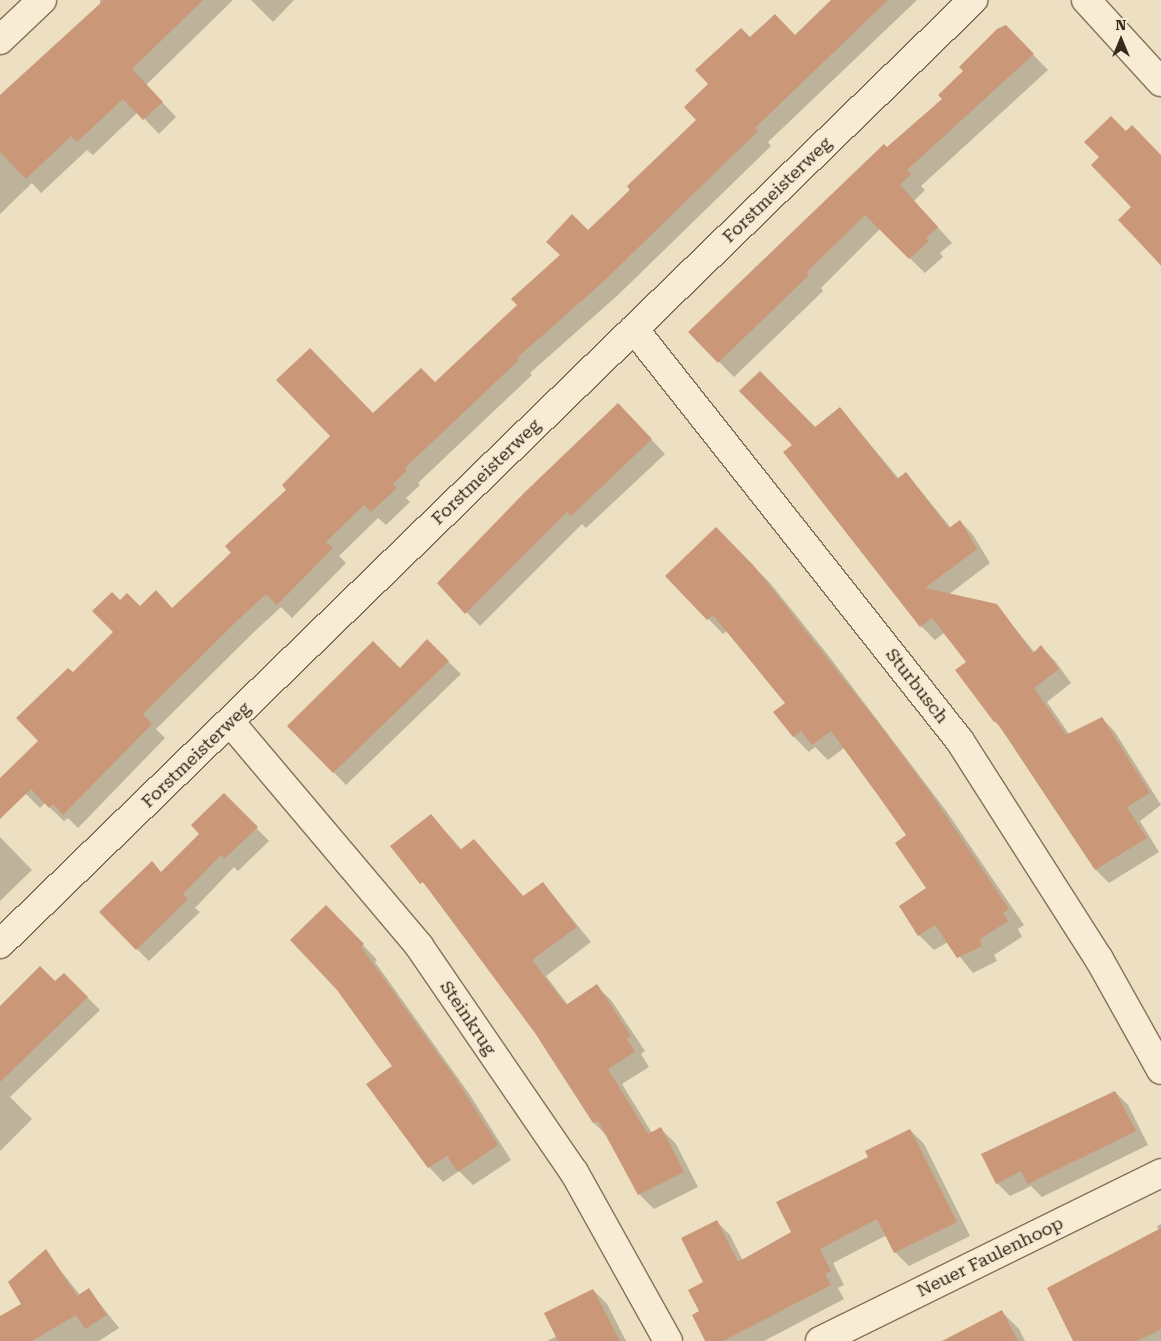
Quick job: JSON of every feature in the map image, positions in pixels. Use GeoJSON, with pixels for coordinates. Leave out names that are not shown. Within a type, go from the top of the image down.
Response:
{"type":"FeatureCollection","features":[{"type":"Feature","properties":{"kind":"street"},"geometry":{"type":"LineString","coordinates":[[0,40],[42,0]]}},
{"type":"Feature","properties":{"kind":"street","name":"Forstmeisterweg"},"geometry":{"type":"LineString","coordinates":[[0,944],[973,0]]}},
{"type":"Feature","properties":{"kind":"street"},"geometry":{"type":"LineString","coordinates":[[1086,0],[1161,82]]}},
{"type":"Feature","properties":{"kind":"street","name":"Sturbusch"},"geometry":{"type":"LineString","coordinates":[[634,329],[960,741],[1098,959],[1161,1070]]}},
{"type":"Feature","properties":{"kind":"street","name":"Steinkrug"},"geometry":{"type":"LineString","coordinates":[[230,722],[419,946],[574,1172],[668,1341]]}},
{"type":"Feature","properties":{"kind":"street","name":"Neuer Faulenhoop"},"geometry":{"type":"LineString","coordinates":[[820,1341],[1161,1173]]}},
{"type":"Feature","properties":{"kind":"building"},"geometry":{"type":"Polygon","coordinates":[[[104,0],[203,0],[132,69],[163,102],[143,120],[123,99],[77,142],[71,136],[26,179],[0,152],[0,95],[104,0]]]}},
{"type":"Feature","properties":{"kind":"building"},"geometry":{"type":"Polygon","coordinates":[[[831,0],[888,0],[755,128],[758,131],[604,281],[517,358],[519,360],[405,468],[407,470],[393,484],[397,488],[371,512],[364,505],[326,542],[333,548],[277,605],[266,594],[240,618],[143,714],[152,724],[63,815],[53,804],[49,808],[31,789],[0,819],[0,778],[38,741],[16,718],[68,668],[73,672],[113,632],[92,611],[112,592],[120,600],[127,593],[140,606],[156,590],[172,608],[231,553],[225,546],[286,490],[282,485],[330,436],[276,380],[310,348],[373,413],[421,368],[435,382],[517,305],[511,299],[560,255],[546,242],[572,214],[588,230],[630,190],[627,186],[696,120],[684,107],[708,84],[695,70],[741,28],[750,37],[775,14],[795,35],[831,0]]]}},
{"type":"Feature","properties":{"kind":"building"},"geometry":{"type":"Polygon","coordinates":[[[1006,25],[1034,54],[907,170],[911,174],[900,185],[938,227],[926,238],[929,241],[909,259],[865,215],[807,272],[809,275],[718,363],[688,332],[884,144],[887,147],[942,99],[938,95],[963,71],[959,67],[997,29],[1006,25]]]}},
{"type":"Feature","properties":{"kind":"building"},"geometry":{"type":"Polygon","coordinates":[[[1111,116],[1126,131],[1132,125],[1161,155],[1161,265],[1118,220],[1131,207],[1091,165],[1099,157],[1084,142],[1111,116]]]}},
{"type":"Feature","properties":{"kind":"building"},"geometry":{"type":"Polygon","coordinates":[[[760,371],[815,427],[840,407],[897,479],[906,472],[949,528],[960,520],[977,549],[925,588],[997,604],[1033,653],[1041,645],[1059,669],[1034,688],[1066,735],[1102,717],[1150,793],[1127,807],[1147,838],[1095,870],[996,721],[994,722],[955,670],[966,662],[932,618],[920,627],[783,452],[792,445],[739,391],[760,371]]]}},
{"type":"Feature","properties":{"kind":"building"},"geometry":{"type":"Polygon","coordinates":[[[618,403],[652,439],[571,516],[567,512],[465,614],[437,583],[525,492],[618,403]]]}},
{"type":"Feature","properties":{"kind":"building"},"geometry":{"type":"Polygon","coordinates":[[[716,527],[754,566],[880,725],[932,795],[1009,909],[1003,913],[1008,921],[980,939],[982,946],[957,958],[935,925],[918,936],[899,906],[926,888],[895,843],[906,835],[880,798],[831,731],[812,745],[801,731],[793,737],[773,712],[785,703],[713,615],[707,620],[665,576],[716,527]]]}},
{"type":"Feature","properties":{"kind":"building"},"geometry":{"type":"Polygon","coordinates":[[[427,639],[449,661],[333,773],[287,726],[373,641],[400,668],[427,639]]]}},
{"type":"Feature","properties":{"kind":"building"},"geometry":{"type":"Polygon","coordinates":[[[224,793],[258,827],[224,859],[221,855],[183,894],[188,899],[136,950],[99,912],[152,861],[161,872],[199,834],[191,825],[224,793]]]}},
{"type":"Feature","properties":{"kind":"building"},"geometry":{"type":"Polygon","coordinates":[[[431,814],[460,850],[474,839],[523,896],[543,882],[577,927],[532,960],[566,1005],[597,984],[631,1036],[627,1039],[635,1052],[608,1069],[648,1134],[661,1127],[684,1172],[638,1195],[598,1121],[593,1123],[535,1033],[423,882],[420,884],[390,846],[431,814]]]}},
{"type":"Feature","properties":{"kind":"building"},"geometry":{"type":"Polygon","coordinates":[[[326,905],[364,944],[361,947],[456,1079],[498,1145],[458,1172],[447,1156],[428,1168],[366,1084],[392,1066],[337,990],[290,940],[326,905]]]}},
{"type":"Feature","properties":{"kind":"building"},"geometry":{"type":"Polygon","coordinates":[[[40,966],[55,981],[64,973],[88,997],[0,1082],[0,1006],[40,966]]]}},
{"type":"Feature","properties":{"kind":"building"},"geometry":{"type":"Polygon","coordinates":[[[1115,1091],[1136,1131],[1028,1184],[1021,1171],[996,1184],[981,1154],[1115,1091]]]}},
{"type":"Feature","properties":{"kind":"building"},"geometry":{"type":"Polygon","coordinates":[[[910,1129],[957,1222],[894,1253],[877,1219],[820,1249],[831,1271],[825,1274],[831,1285],[723,1341],[705,1341],[692,1315],[699,1311],[688,1290],[703,1282],[681,1238],[717,1220],[738,1262],[791,1232],[776,1202],[868,1157],[865,1151],[910,1129]]]}},
{"type":"Feature","properties":{"kind":"building"},"geometry":{"type":"Polygon","coordinates":[[[1161,1228],[1161,1329],[1137,1341],[1073,1341],[1047,1288],[1161,1228]]]}},
{"type":"Feature","properties":{"kind":"building"},"geometry":{"type":"Polygon","coordinates":[[[46,1249],[77,1296],[89,1288],[107,1315],[85,1329],[76,1315],[32,1341],[0,1341],[0,1316],[21,1304],[8,1282],[46,1249]]]}},
{"type":"Feature","properties":{"kind":"building"},"geometry":{"type":"Polygon","coordinates":[[[593,1289],[620,1341],[558,1341],[544,1313],[593,1289]]]}},
{"type":"Feature","properties":{"kind":"building"},"geometry":{"type":"Polygon","coordinates":[[[1002,1310],[1018,1341],[942,1341],[1002,1310]]]}}]}
